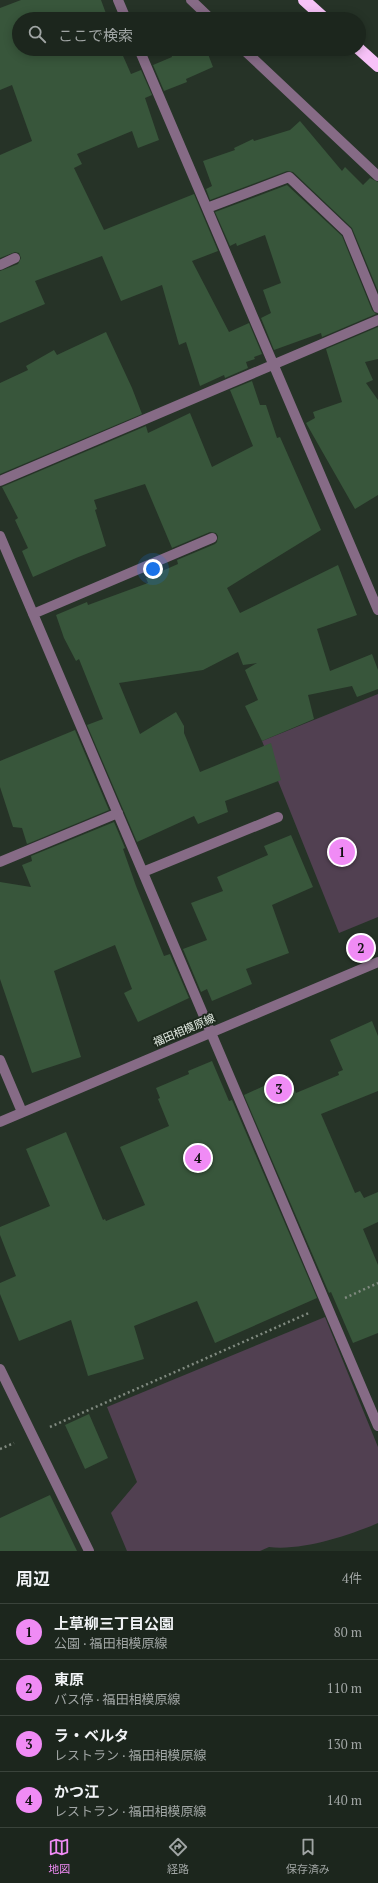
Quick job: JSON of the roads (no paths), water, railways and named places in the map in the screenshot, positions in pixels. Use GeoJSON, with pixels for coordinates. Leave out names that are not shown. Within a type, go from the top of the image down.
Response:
{"type":"FeatureCollection","features":[{"type":"Feature","properties":{"kind":"highway"},"geometry":{"type":"LineString","coordinates":[[304,0],[317,12]]}},
{"type":"Feature","properties":{"kind":"highway"},"geometry":{"type":"LineString","coordinates":[[366,55],[378,66]]}},
{"type":"Feature","properties":{"kind":"street"},"geometry":{"type":"LineString","coordinates":[[118,0],[123,12]]}},
{"type":"Feature","properties":{"kind":"street"},"geometry":{"type":"LineString","coordinates":[[190,0],[203,12]]}},
{"type":"Feature","properties":{"kind":"street"},"geometry":{"type":"LineString","coordinates":[[142,56],[378,610]]}},
{"type":"Feature","properties":{"kind":"street"},"geometry":{"type":"LineString","coordinates":[[250,56],[378,176]]}},
{"type":"Feature","properties":{"kind":"street"},"geometry":{"type":"LineString","coordinates":[[206,208],[289,177],[347,232],[378,308]]}},
{"type":"Feature","properties":{"kind":"street"},"geometry":{"type":"LineString","coordinates":[[0,265],[15,258]]}},
{"type":"Feature","properties":{"kind":"street"},"geometry":{"type":"LineString","coordinates":[[0,481],[378,320]]}},
{"type":"Feature","properties":{"kind":"street"},"geometry":{"type":"LineString","coordinates":[[0,536],[378,1426]]}},
{"type":"Feature","properties":{"kind":"street"},"geometry":{"type":"LineString","coordinates":[[33,614],[212,538]]}},
{"type":"Feature","properties":{"kind":"street"},"geometry":{"type":"LineString","coordinates":[[0,862],[118,813]]}},
{"type":"Feature","properties":{"kind":"street"},"geometry":{"type":"LineString","coordinates":[[143,872],[278,818]]}},
{"type":"Feature","properties":{"kind":"street","name":"福田相模原線"},"geometry":{"type":"LineString","coordinates":[[0,1122],[378,962]]}},
{"type":"Feature","properties":{"kind":"street"},"geometry":{"type":"LineString","coordinates":[[0,1060],[22,1112]]}},
{"type":"Feature","properties":{"kind":"street"},"geometry":{"type":"LineString","coordinates":[[0,1369],[89,1551]]}},
{"type":"Feature","properties":{"kind":"place","name":"上草柳三丁目公園"},"geometry":{"type":"Point","coordinates":[342,852]}},
{"type":"Feature","properties":{"kind":"place","name":"東原"},"geometry":{"type":"Point","coordinates":[361,948]}},
{"type":"Feature","properties":{"kind":"place","name":"ラ・ベルタ"},"geometry":{"type":"Point","coordinates":[279,1089]}},
{"type":"Feature","properties":{"kind":"place","name":"かつ江"},"geometry":{"type":"Point","coordinates":[198,1158]}}]}
